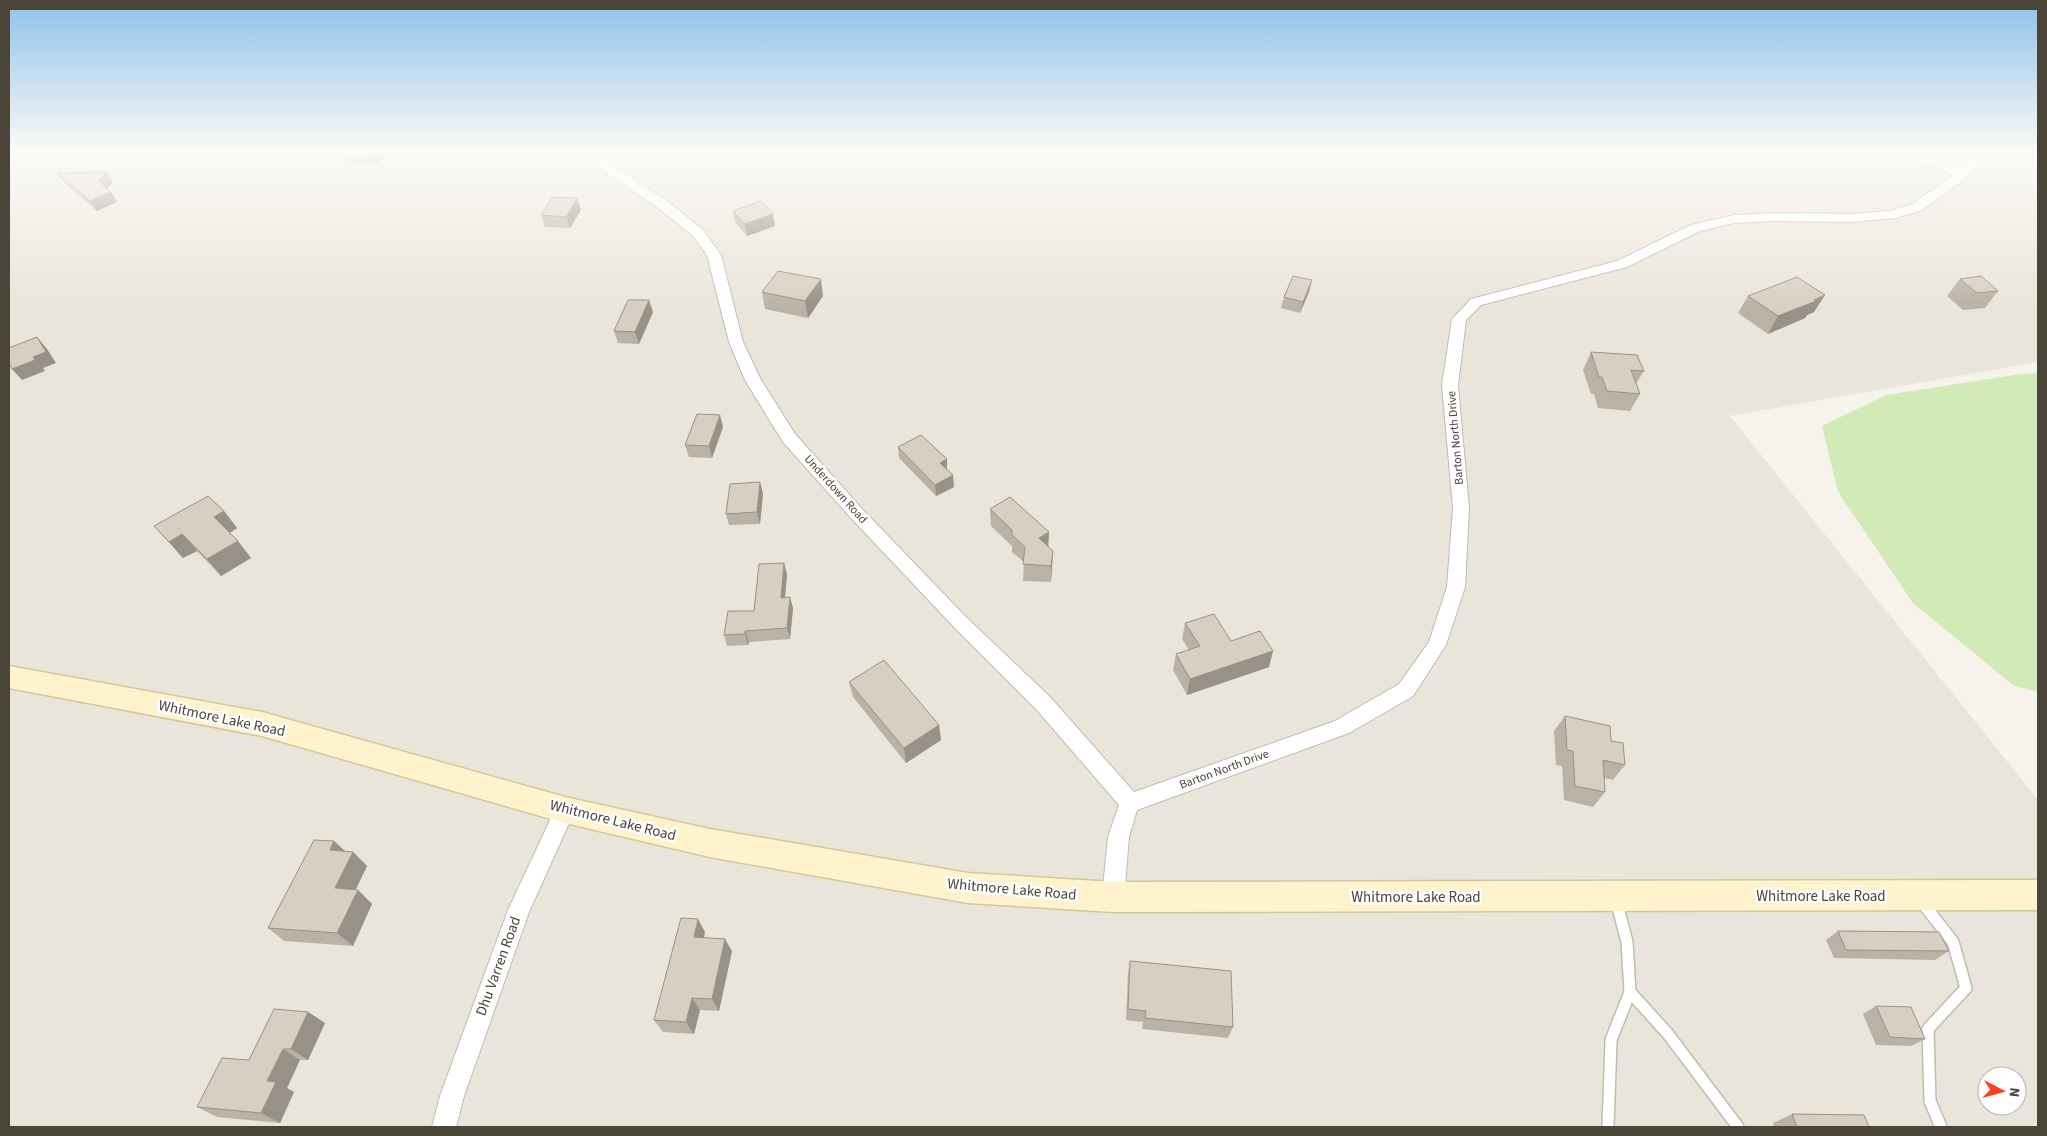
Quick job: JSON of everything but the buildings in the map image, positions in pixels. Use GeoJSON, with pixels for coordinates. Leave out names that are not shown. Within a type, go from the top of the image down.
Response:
{"type":"FeatureCollection","features":[{"type":"Feature","properties":{"kind":"street","name":"Underdown Road"},"geometry":{"type":"LineString","coordinates":[[661,203],[698,233],[714,255],[736,342],[753,380],[789,438],[857,514],[960,622],[1043,703],[1130,803]]}},
{"type":"Feature","properties":{"kind":"street","name":"Barton North Drive"},"geometry":{"type":"LineString","coordinates":[[1130,803],[1342,727],[1406,690],[1437,645],[1456,587],[1461,508],[1450,385],[1459,319],[1476,302],[1622,264],[1696,228],[1734,219],[1774,217],[1851,218],[1891,215],[1917,207],[1923,203]]}},
{"type":"Feature","properties":{"kind":"street","name":"Whitmore Lake Road"},"geometry":{"type":"LineString","coordinates":[[9,677],[262,724],[565,810],[710,843],[968,888],[1113,897],[2038,895]]}},
{"type":"Feature","properties":{"kind":"street"},"geometry":{"type":"LineString","coordinates":[[1113,897],[1118,833],[1123,816],[1130,803]]}},
{"type":"Feature","properties":{"kind":"street","name":"Dhu Varren Road"},"geometry":{"type":"LineString","coordinates":[[444,1127],[452,1096],[519,910],[565,810]]}},
{"type":"Feature","properties":{"kind":"lane"},"geometry":{"type":"LineString","coordinates":[[1916,895],[1953,942],[1966,988],[1928,1029],[1930,1101],[1941,1127]]}},
{"type":"Feature","properties":{"kind":"lane"},"geometry":{"type":"LineString","coordinates":[[1608,1127],[1610,1040],[1630,992],[1628,942],[1615,897]]}},
{"type":"Feature","properties":{"kind":"lane"},"geometry":{"type":"LineString","coordinates":[[1630,992],[1668,1034],[1738,1127]]}},
{"type":"Feature","properties":{"kind":"shaded area"},"geometry":{"type":"Polygon","coordinates":[[[9,203],[2038,203],[2038,362],[1730,416],[2038,800],[2038,1127],[9,1127],[9,203]]]}},
{"type":"Feature","properties":{"kind":"green space"},"geometry":{"type":"Polygon","coordinates":[[[2038,373],[2038,692],[2013,685],[1913,603],[1838,492],[1822,426],[1886,395],[2038,373]]]}}]}
